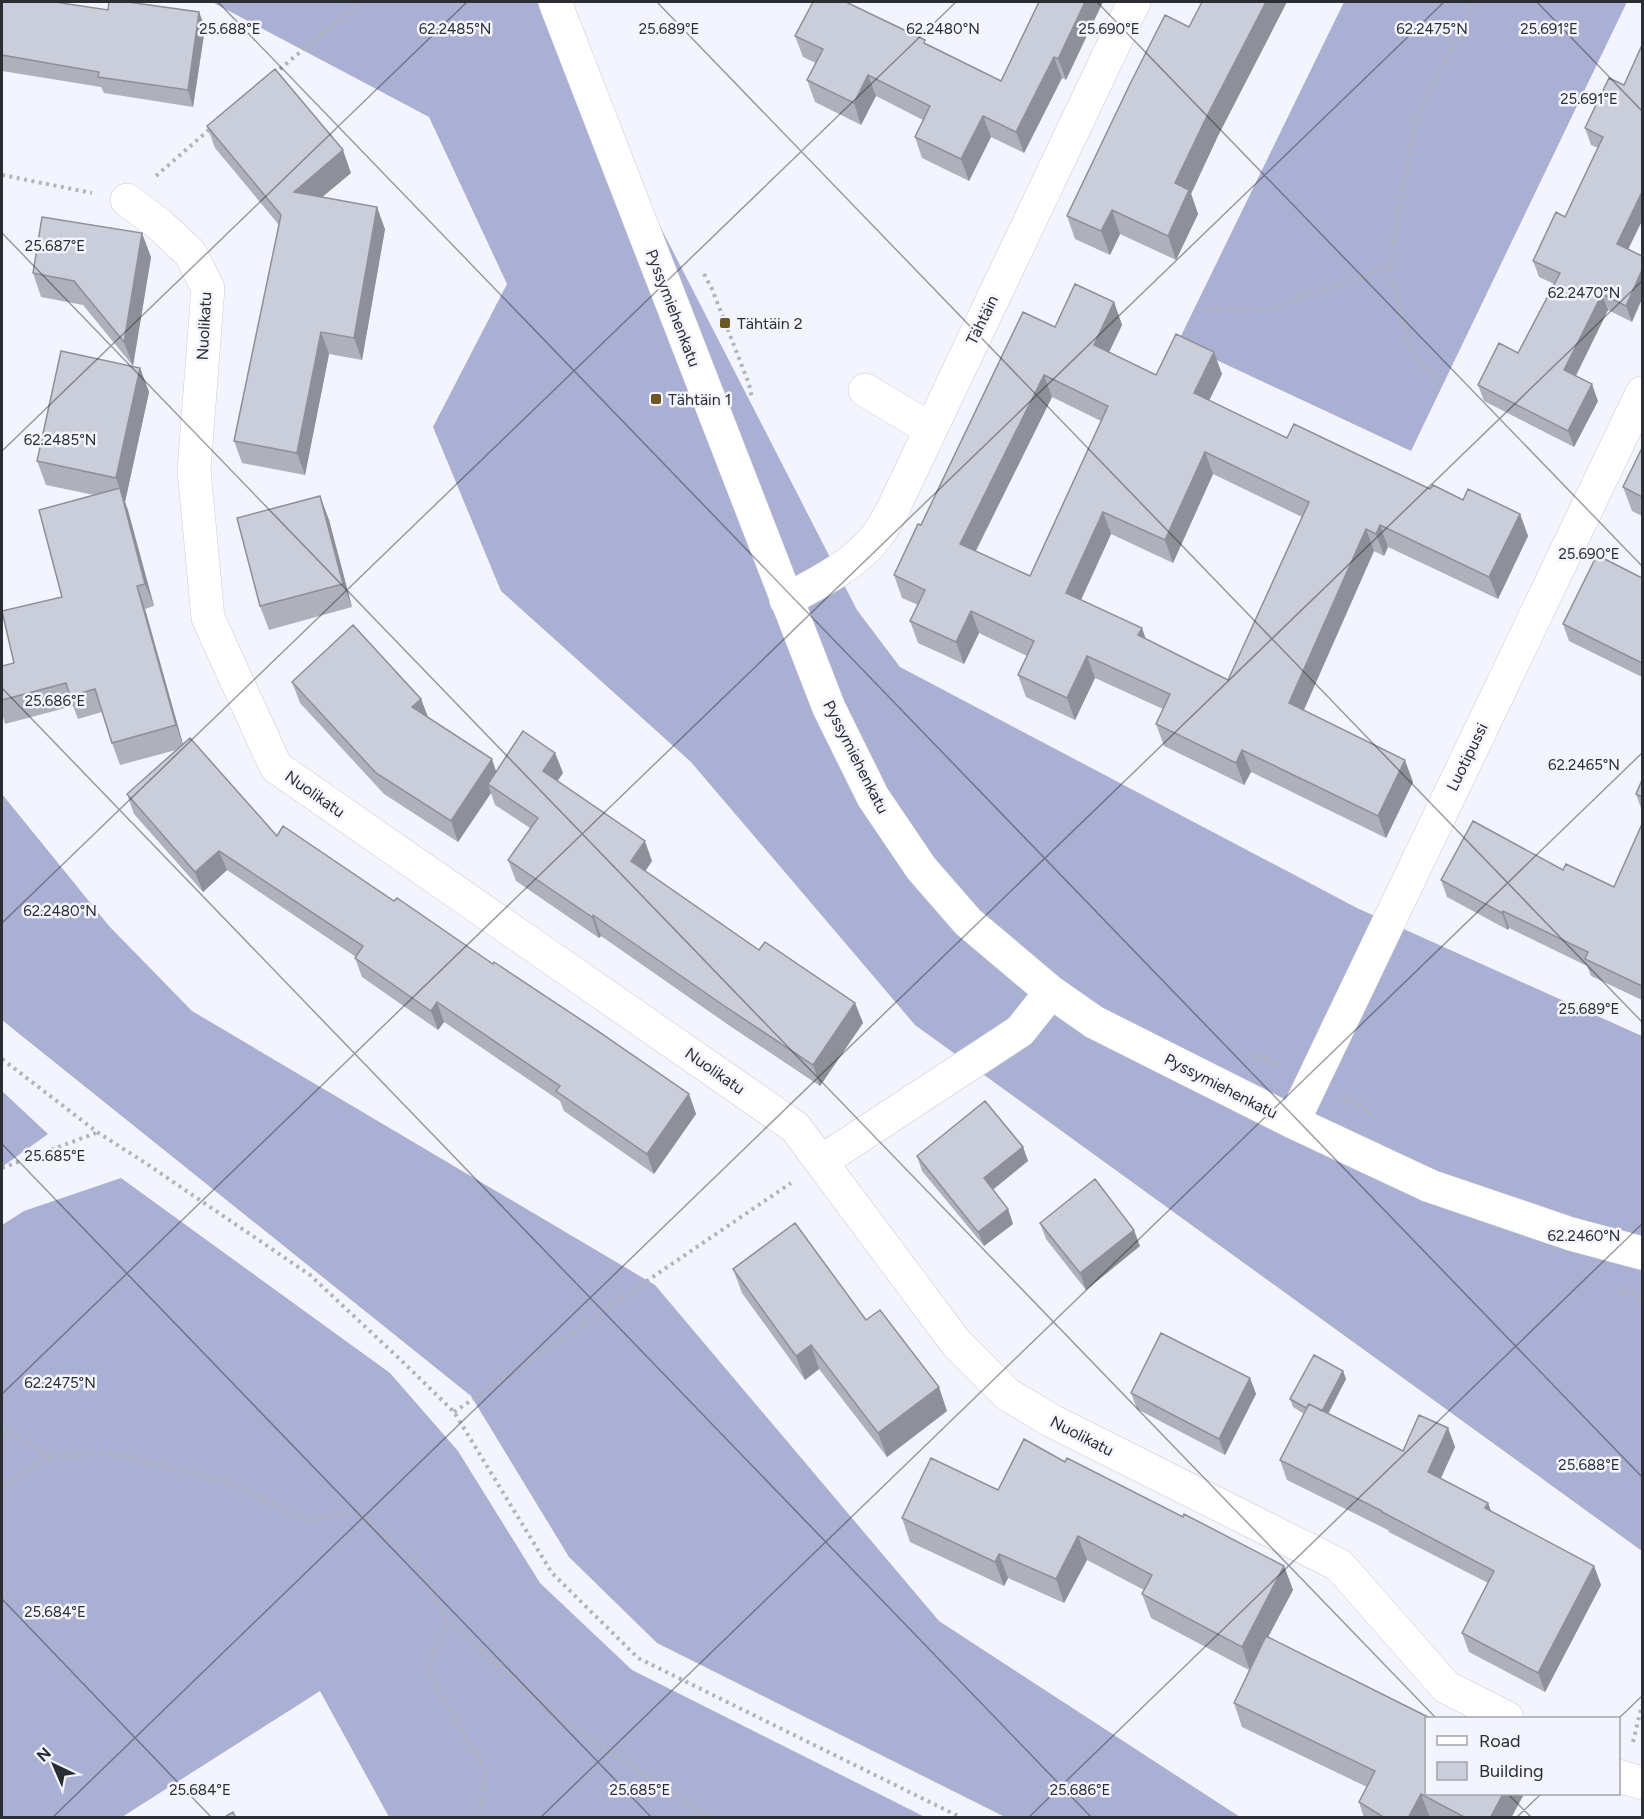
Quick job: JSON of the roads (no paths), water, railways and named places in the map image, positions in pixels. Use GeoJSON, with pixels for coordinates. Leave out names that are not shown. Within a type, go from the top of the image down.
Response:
{"type":"FeatureCollection","features":[{"type":"Feature","properties":{"kind":"street","name":"Pyssymiehenkatu"},"geometry":{"type":"LineString","coordinates":[[555,2],[829,708],[873,797],[921,868],[968,922],[1051,992],[1094,1022],[1293,1122],[1430,1186],[1571,1234],[1642,1253]]}},
{"type":"Feature","properties":{"kind":"street","name":"Tähtäin"},"geometry":{"type":"LineString","coordinates":[[786,600],[823,580],[857,556],[876,537],[891,513],[1134,2]]}},
{"type":"Feature","properties":{"kind":"street","name":"Nuolikatu"},"geometry":{"type":"LineString","coordinates":[[127,200],[159,224],[190,253],[208,288],[194,470],[208,618],[276,767],[795,1127],[957,1344],[1007,1394],[1052,1422],[1339,1565],[1446,1687],[1503,1717]]}},
{"type":"Feature","properties":{"kind":"street"},"geometry":{"type":"LineString","coordinates":[[866,390],[930,429]]}},
{"type":"Feature","properties":{"kind":"street","name":"Luotipussi"},"geometry":{"type":"LineString","coordinates":[[1293,1122],[1642,393]]}},
{"type":"Feature","properties":{"kind":"street"},"geometry":{"type":"LineString","coordinates":[[822,1161],[1020,1031],[1051,992]]}},
{"type":"Feature","properties":{"kind":"street"},"geometry":{"type":"LineString","coordinates":[[1620,1777],[1642,1783]]}},
{"type":"Feature","properties":{"kind":"place","name":"Tähtäin 2"},"geometry":{"type":"Point","coordinates":[725,323]}},
{"type":"Feature","properties":{"kind":"place","name":"Tähtäin 1"},"geometry":{"type":"Point","coordinates":[656,399]}}]}
